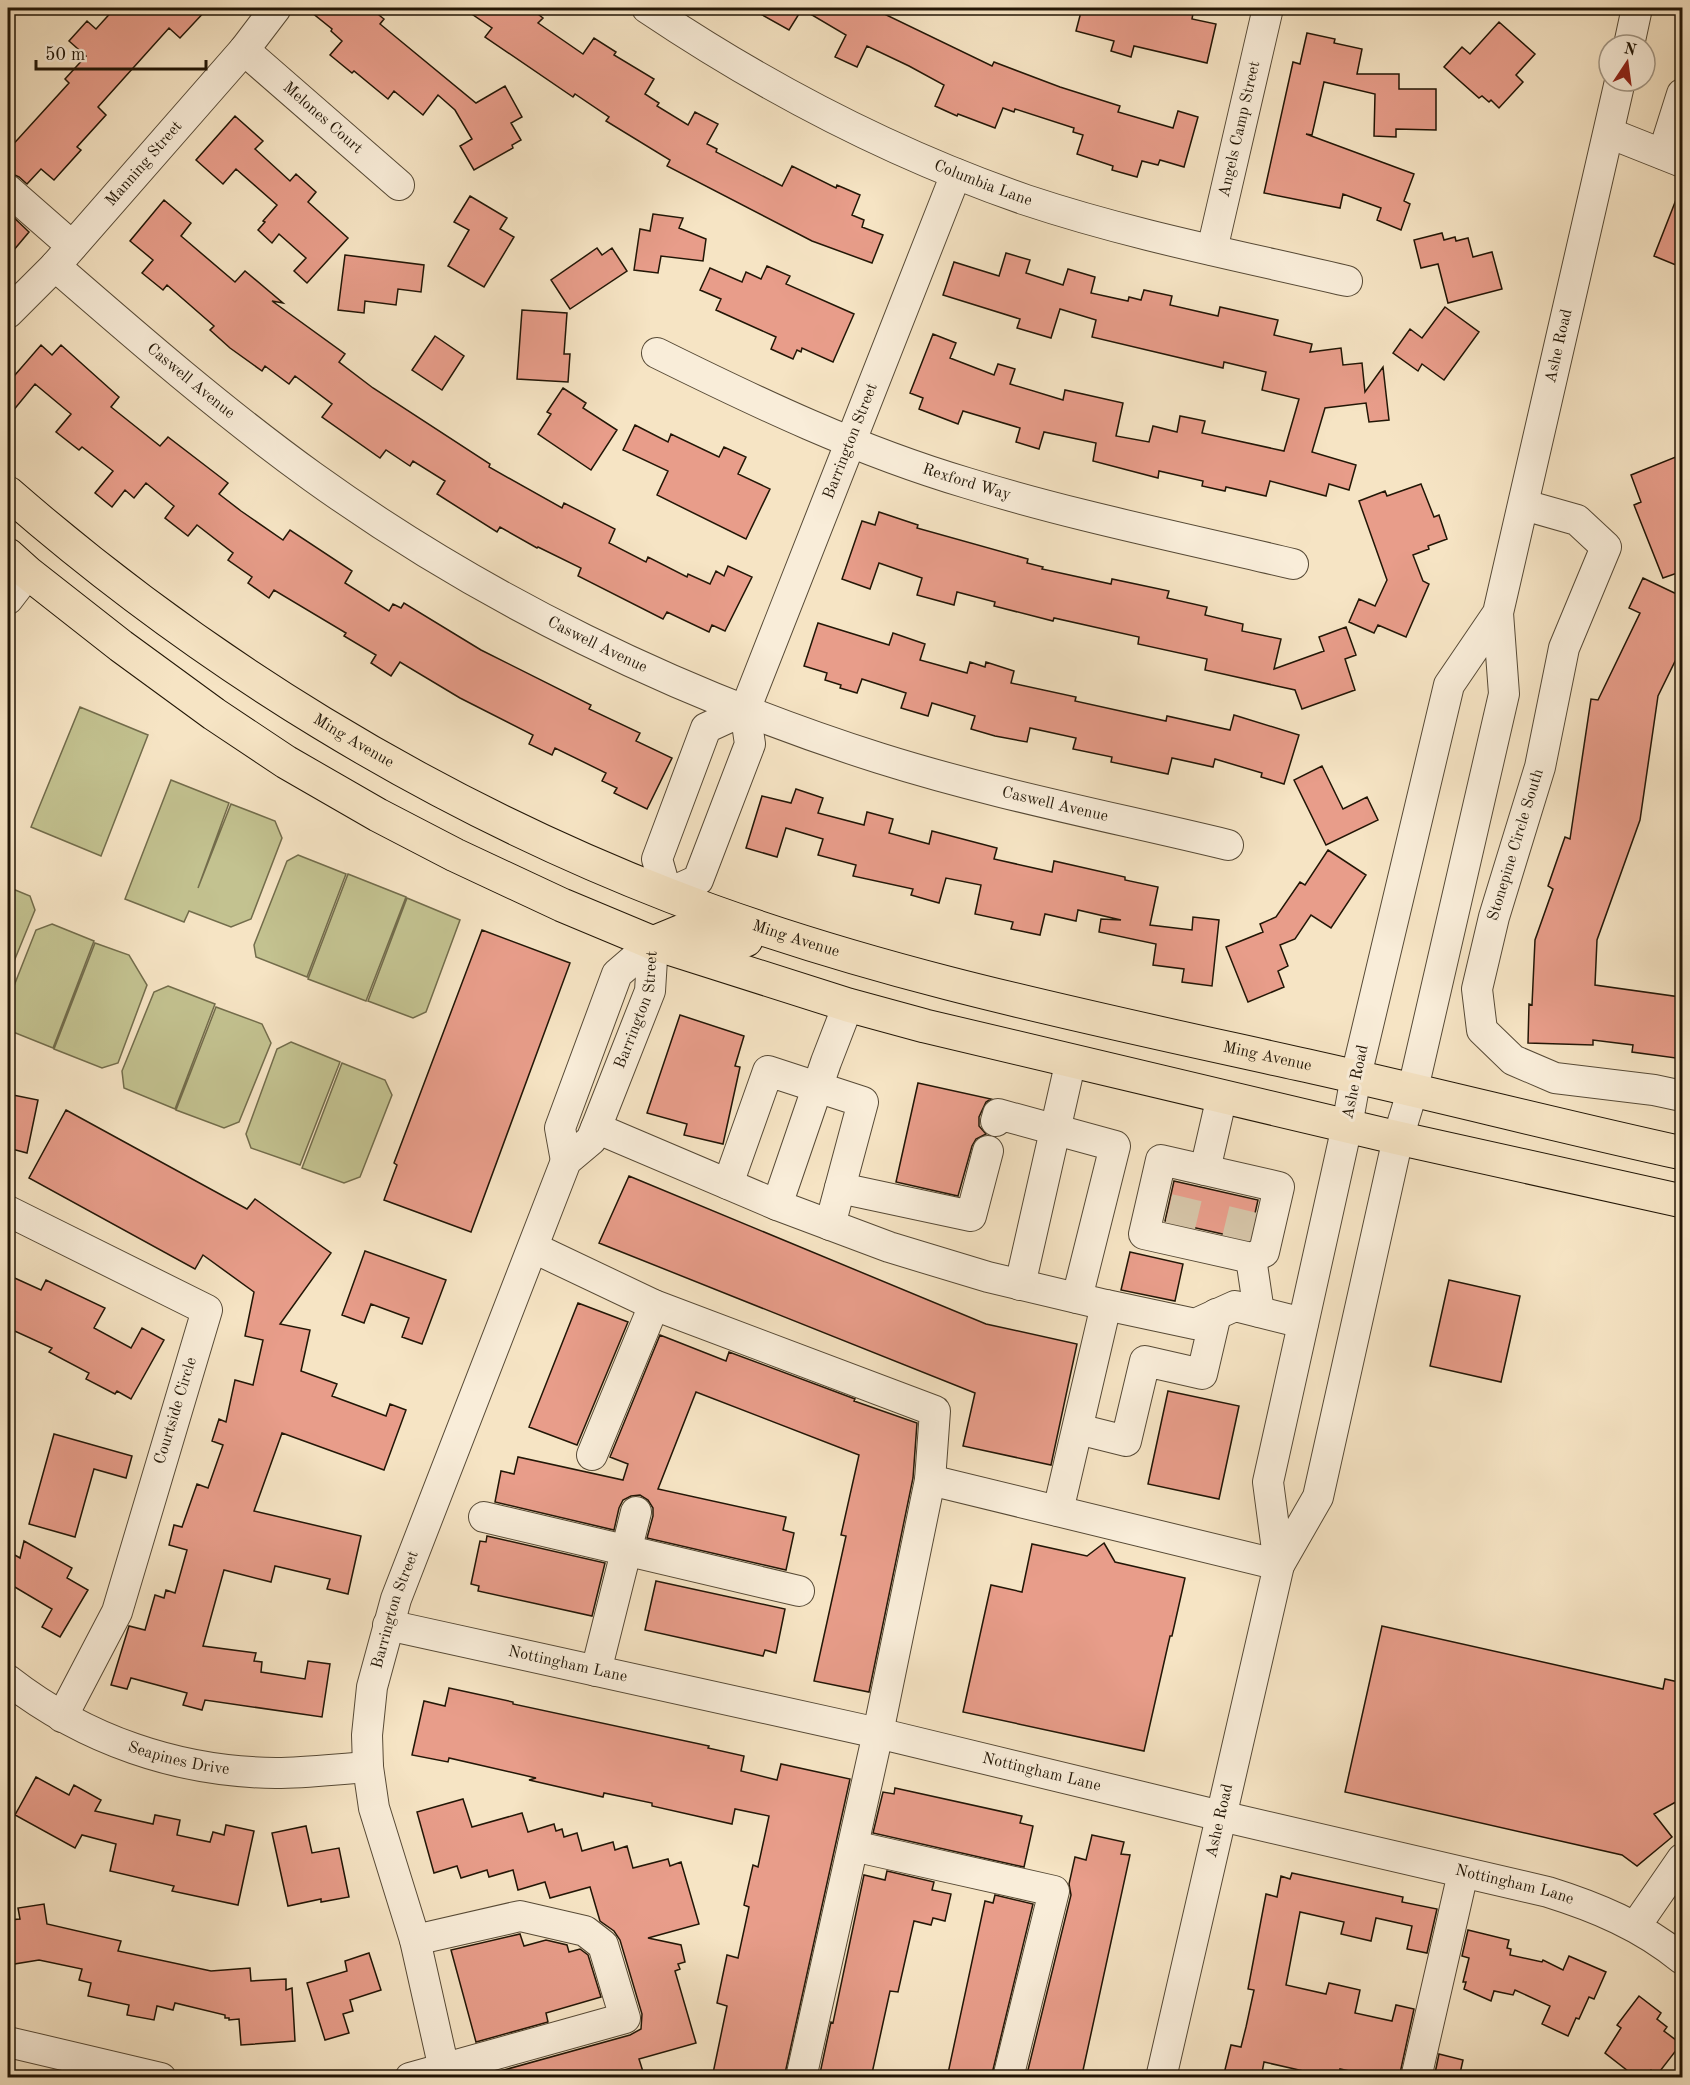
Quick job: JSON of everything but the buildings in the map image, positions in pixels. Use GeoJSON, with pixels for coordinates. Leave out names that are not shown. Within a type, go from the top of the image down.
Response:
{"type":"FeatureCollection","features":[{"type":"Feature","properties":{"kind":"main road","name":"Ming Avenue"},"geometry":{"type":"LineString","coordinates":[[8,493],[126,590],[222,659],[288,702],[390,763],[460,800],[567,852],[668,894],[742,922],[854,959],[931,980],[1413,1089],[1595,1134],[1683,1153]]}},
{"type":"Feature","properties":{"kind":"main road"},"geometry":{"type":"LineString","coordinates":[[18,564],[122,646],[214,714],[286,762],[387,820],[455,855],[562,905],[653,942],[848,1005],[925,1026],[1398,1138],[1683,1201]]}},
{"type":"Feature","properties":{"kind":"main road"},"geometry":{"type":"LineString","coordinates":[[486,868],[617,907],[668,894]]}},
{"type":"Feature","properties":{"kind":"main road"},"geometry":{"type":"LineString","coordinates":[[653,942],[687,929],[854,959]]}},
{"type":"Feature","properties":{"kind":"street","name":"Manning Street"},"geometry":{"type":"LineString","coordinates":[[8,313],[64,256],[244,50],[276,8]]}},
{"type":"Feature","properties":{"kind":"street","name":"Columbia Lane"},"geometry":{"type":"LineString","coordinates":[[647,8],[720,56],[786,94],[877,140],[956,174],[1028,200],[1100,222],[1347,281]]}},
{"type":"Feature","properties":{"kind":"street","name":"Angels Camp Street"},"geometry":{"type":"LineString","coordinates":[[1212,250],[1268,8]]}},
{"type":"Feature","properties":{"kind":"street"},"geometry":{"type":"LineString","coordinates":[[1632,33],[1637,8]]}},
{"type":"Feature","properties":{"kind":"street","name":"Melones Court"},"geometry":{"type":"LineString","coordinates":[[244,50],[399,185]]}},
{"type":"Feature","properties":{"kind":"street","name":"Ashe Road"},"geometry":{"type":"LineString","coordinates":[[1161,2078],[1279,1565],[1318,1497],[1398,1138],[1413,1089],[1504,694],[1498,613],[1617,93]]}},
{"type":"Feature","properties":{"kind":"street"},"geometry":{"type":"LineString","coordinates":[[1609,132],[1673,158],[1683,94]]}},
{"type":"Feature","properties":{"kind":"street","name":"Barrington Street"},"geometry":{"type":"LineString","coordinates":[[668,894],[698,880],[750,744],[745,710],[956,174]]}},
{"type":"Feature","properties":{"kind":"street","name":"Caswell Avenue"},"geometry":{"type":"LineString","coordinates":[[8,190],[64,256],[148,347],[230,415],[315,479],[404,538],[558,626],[654,672],[745,710],[879,758],[970,784],[1228,845]]}},
{"type":"Feature","properties":{"kind":"street","name":"Rexford Way"},"geometry":{"type":"LineString","coordinates":[[657,353],[765,406],[850,442],[965,483],[1042,505],[1293,564]]}},
{"type":"Feature","properties":{"kind":"street","name":"Stonepine Circle South"},"geometry":{"type":"LineString","coordinates":[[1524,506],[1577,520],[1606,548],[1564,648],[1540,767],[1494,917],[1477,989],[1482,1030],[1514,1060],[1555,1078],[1654,1090],[1683,1096]]}},
{"type":"Feature","properties":{"kind":"street"},"geometry":{"type":"LineString","coordinates":[[8,599],[18,564]]}},
{"type":"Feature","properties":{"kind":"street","name":"Ashe Road"},"geometry":{"type":"LineString","coordinates":[[1279,1565],[1268,1482],[1356,1076],[1449,685],[1498,613]]}},
{"type":"Feature","properties":{"kind":"street"},"geometry":{"type":"LineString","coordinates":[[668,894],[657,859],[706,728],[745,710]]}},
{"type":"Feature","properties":{"kind":"street","name":"Barrington Street"},"geometry":{"type":"LineString","coordinates":[[445,2073],[415,1940],[374,1808],[368,1767],[367,1735],[372,1686],[396,1599],[566,1161],[591,1140],[650,991],[653,942]]}},
{"type":"Feature","properties":{"kind":"street","name":"Barrington Street"},"geometry":{"type":"LineString","coordinates":[[566,1161],[560,1128],[616,975],[653,942]]}},
{"type":"Feature","properties":{"kind":"street"},"geometry":{"type":"LineString","coordinates":[[777,1205],[848,1005]]}},
{"type":"Feature","properties":{"kind":"street"},"geometry":{"type":"LineString","coordinates":[[1020,1285],[1071,1060]]}},
{"type":"Feature","properties":{"kind":"street"},"geometry":{"type":"LineString","coordinates":[[728,1184],[768,1071],[863,1102],[830,1225]]}},
{"type":"Feature","properties":{"kind":"street"},"geometry":{"type":"LineString","coordinates":[[1197,1173],[1222,1096]]}},
{"type":"Feature","properties":{"kind":"street"},"geometry":{"type":"LineString","coordinates":[[996,1120],[998,1114],[1115,1146],[1077,1298]]}},
{"type":"Feature","properties":{"kind":"street"},"geometry":{"type":"LineString","coordinates":[[596,1128],[777,1205],[889,1247],[988,1277],[1195,1324],[1235,1306],[1303,1323]]}},
{"type":"Feature","properties":{"kind":"street"},"geometry":{"type":"LineString","coordinates":[[840,1188],[971,1216],[988,1151]]}},
{"type":"Feature","properties":{"kind":"street"},"geometry":{"type":"LineString","coordinates":[[1161,1160],[1197,1173],[1249,1187],[1279,1187],[1264,1252],[1240,1250],[1179,1234],[1144,1234],[1161,1160]]}},
{"type":"Feature","properties":{"kind":"street","name":"Courtside Circle"},"geometry":{"type":"LineString","coordinates":[[8,1211],[207,1310],[117,1612],[62,1717]]}},
{"type":"Feature","properties":{"kind":"street"},"geometry":{"type":"LineString","coordinates":[[534,1248],[654,1305],[935,1411],[930,1480],[878,1733],[801,2078]]}},
{"type":"Feature","properties":{"kind":"street"},"geometry":{"type":"LineString","coordinates":[[1240,1250],[1259,1312]]}},
{"type":"Feature","properties":{"kind":"street"},"geometry":{"type":"LineString","coordinates":[[592,1455],[654,1305]]}},
{"type":"Feature","properties":{"kind":"street"},"geometry":{"type":"LineString","coordinates":[[1058,1511],[1106,1305]]}},
{"type":"Feature","properties":{"kind":"street"},"geometry":{"type":"LineString","coordinates":[[1078,1429],[1126,1441],[1145,1360],[1202,1374],[1216,1314]]}},
{"type":"Feature","properties":{"kind":"street"},"geometry":{"type":"LineString","coordinates":[[930,1480],[1279,1565]]}},
{"type":"Feature","properties":{"kind":"street"},"geometry":{"type":"LineString","coordinates":[[596,1671],[636,1512]]}},
{"type":"Feature","properties":{"kind":"street"},"geometry":{"type":"LineString","coordinates":[[484,1517],[799,1591]]}},
{"type":"Feature","properties":{"kind":"street","name":"Nottingham Lane"},"geometry":{"type":"LineString","coordinates":[[388,1625],[878,1733],[1548,1892],[1590,1905],[1635,1927],[1683,1959]]}},
{"type":"Feature","properties":{"kind":"street","name":"Seapines Drive"},"geometry":{"type":"LineString","coordinates":[[8,1680],[62,1717],[96,1734],[138,1751],[188,1764],[233,1771],[278,1773],[368,1767]]}},
{"type":"Feature","properties":{"kind":"street"},"geometry":{"type":"LineString","coordinates":[[853,1846],[1054,1891],[1008,2078]]}},
{"type":"Feature","properties":{"kind":"street"},"geometry":{"type":"LineString","coordinates":[[1635,1927],[1682,1861]]}},
{"type":"Feature","properties":{"kind":"street"},"geometry":{"type":"LineString","coordinates":[[1416,2078],[1463,1873]]}},
{"type":"Feature","properties":{"kind":"street"},"geometry":{"type":"LineString","coordinates":[[410,2078],[445,2073],[625,2018],[603,1946],[585,1931],[520,1916],[415,1940]]}},
{"type":"Feature","properties":{"kind":"street"},"geometry":{"type":"LineString","coordinates":[[8,2042],[161,2078]]}},
{"type":"Feature","properties":{"kind":"shaded area"},"geometry":{"type":"Polygon","coordinates":[[[80,707],[148,735],[101,856],[31,827],[80,707]]]}},
{"type":"Feature","properties":{"kind":"shaded area"},"geometry":{"type":"Polygon","coordinates":[[[171,780],[229,803],[198,888],[231,804],[275,821],[282,838],[251,919],[231,927],[189,911],[184,922],[125,899],[171,780]]]}},
{"type":"Feature","properties":{"kind":"shaded area"},"geometry":{"type":"Polygon","coordinates":[[[298,855],[346,874],[307,977],[256,957],[254,945],[287,861],[298,855]]]}},
{"type":"Feature","properties":{"kind":"shaded area"},"geometry":{"type":"Polygon","coordinates":[[[348,874],[406,897],[366,1001],[308,979],[348,874]]]}},
{"type":"Feature","properties":{"kind":"shaded area"},"geometry":{"type":"Polygon","coordinates":[[[8,887],[30,896],[35,910],[8,976],[8,887]]]}},
{"type":"Feature","properties":{"kind":"shaded area"},"geometry":{"type":"Polygon","coordinates":[[[407,898],[460,920],[426,1012],[413,1018],[368,1001],[407,898]]]}},
{"type":"Feature","properties":{"kind":"shaded area"},"geometry":{"type":"Polygon","coordinates":[[[52,924],[94,941],[53,1048],[8,1030],[8,1001],[36,930],[52,924]]]}},
{"type":"Feature","properties":{"kind":"shaded area"},"geometry":{"type":"Polygon","coordinates":[[[95,943],[129,955],[147,985],[118,1063],[102,1068],[54,1049],[95,943]]]}},
{"type":"Feature","properties":{"kind":"shaded area"},"geometry":{"type":"Polygon","coordinates":[[[168,986],[215,1004],[175,1109],[124,1088],[122,1071],[154,992],[168,986]]]}},
{"type":"Feature","properties":{"kind":"shaded area"},"geometry":{"type":"Polygon","coordinates":[[[216,1007],[262,1024],[271,1043],[239,1122],[224,1128],[176,1110],[216,1007]]]}},
{"type":"Feature","properties":{"kind":"shaded area"},"geometry":{"type":"Polygon","coordinates":[[[291,1042],[340,1062],[300,1165],[251,1148],[246,1134],[277,1049],[291,1042]]]}},
{"type":"Feature","properties":{"kind":"shaded area"},"geometry":{"type":"Polygon","coordinates":[[[342,1063],[385,1080],[392,1095],[360,1177],[344,1183],[302,1168],[342,1063]]]}},
{"type":"Feature","properties":{"kind":"tunnel"},"geometry":{"type":"LineString","coordinates":[[1180,1227],[1191,1181]]}},
{"type":"Feature","properties":{"kind":"tunnel"},"geometry":{"type":"LineString","coordinates":[[1237,1239],[1248,1193]]}}]}
